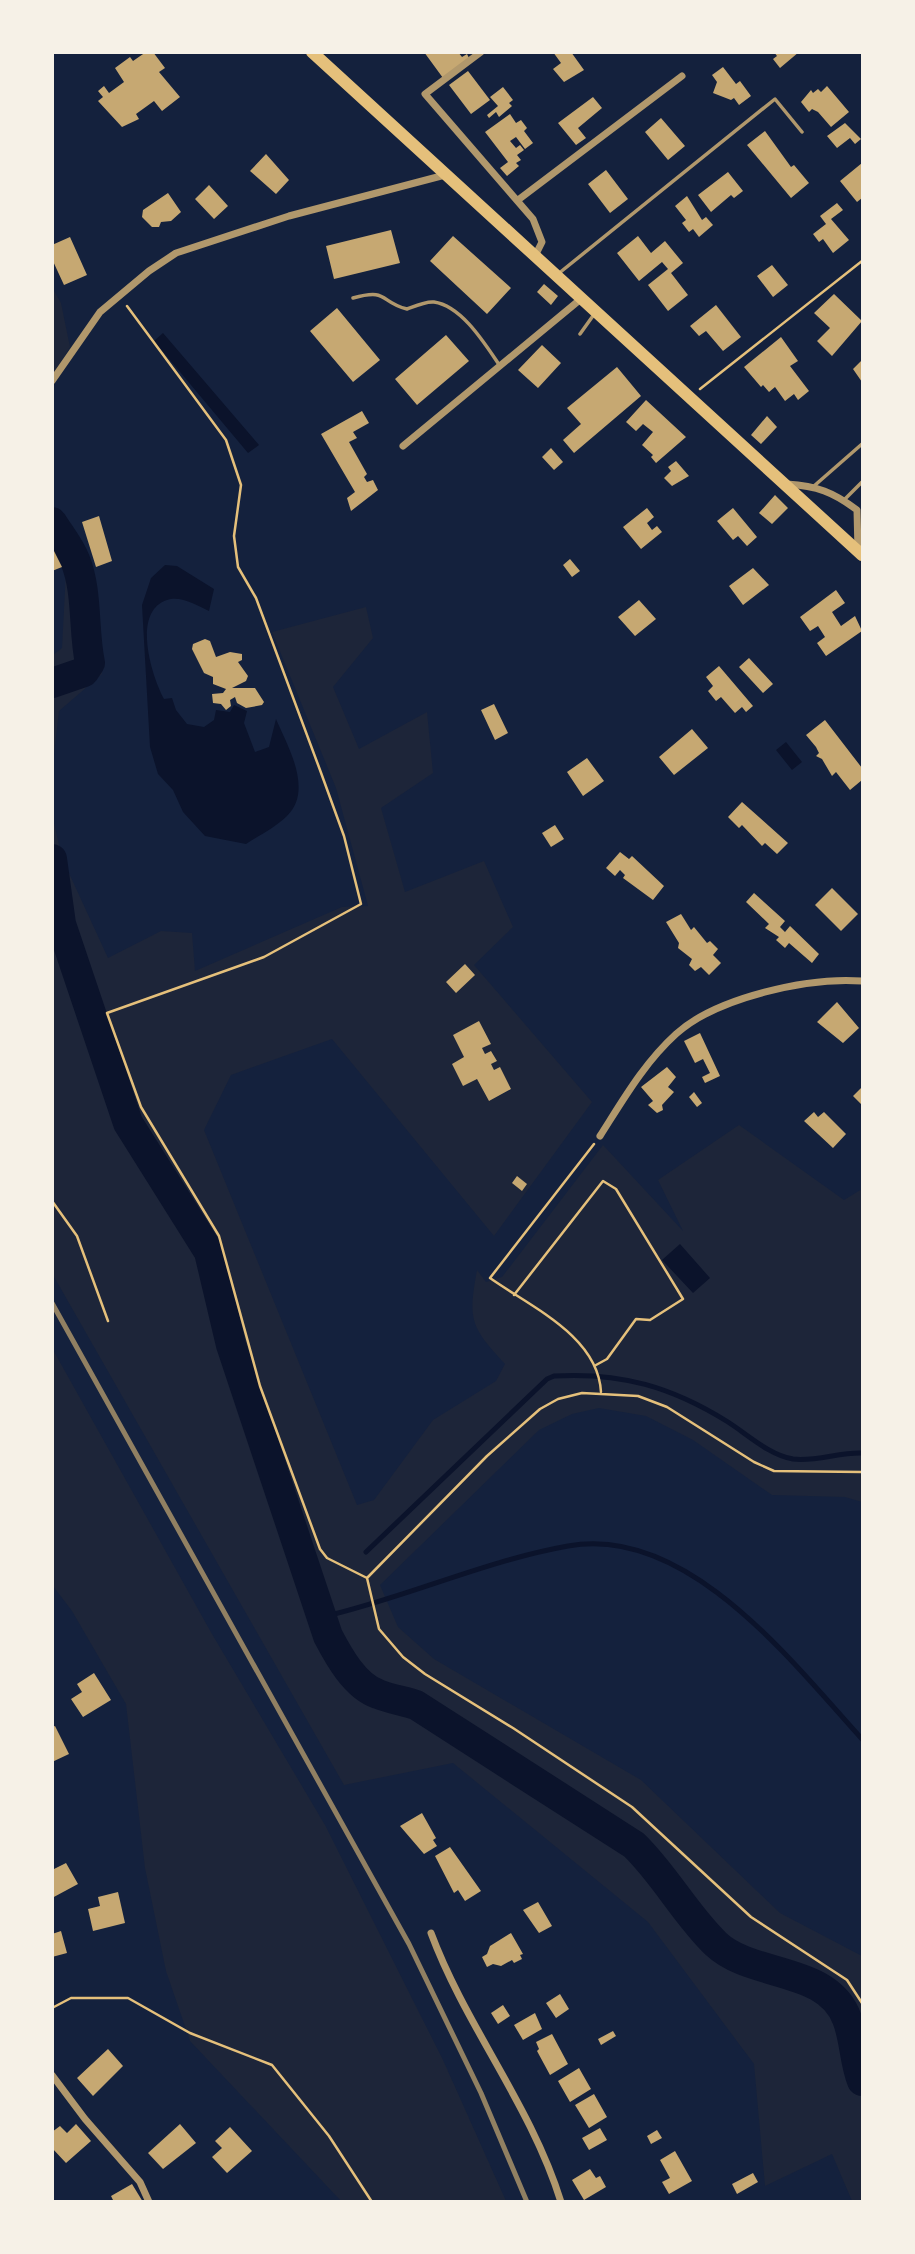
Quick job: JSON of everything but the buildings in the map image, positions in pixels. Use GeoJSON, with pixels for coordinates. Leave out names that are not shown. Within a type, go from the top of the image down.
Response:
{"type":"FeatureCollection","features":[{"type":"Feature","properties":{"kind":"main road"},"geometry":{"type":"LineString","coordinates":[[312,52],[860,553]]}},
{"type":"Feature","properties":{"kind":"street"},"geometry":{"type":"LineString","coordinates":[[481,52],[425,94],[533,219],[542,242],[535,256]]}},
{"type":"Feature","properties":{"kind":"street"},"geometry":{"type":"LineString","coordinates":[[518,200],[682,76]]}},
{"type":"Feature","properties":{"kind":"street"},"geometry":{"type":"LineString","coordinates":[[52,381],[100,312],[176,253],[289,216],[446,175]]}},
{"type":"Feature","properties":{"kind":"street"},"geometry":{"type":"LineString","coordinates":[[403,446],[582,298]]}},
{"type":"Feature","properties":{"kind":"street"},"geometry":{"type":"LineString","coordinates":[[783,484],[814,486],[844,500],[860,512],[860,553]]}},
{"type":"Feature","properties":{"kind":"street"},"geometry":{"type":"LineString","coordinates":[[600,1136],[651,1059],[678,1032],[704,1016],[735,1002],[783,989],[815,983],[863,981]]}},
{"type":"Feature","properties":{"kind":"street"},"geometry":{"type":"LineString","coordinates":[[431,1933],[474,2026],[534,2128],[562,2202]]}},
{"type":"Feature","properties":{"kind":"street"},"geometry":{"type":"LineString","coordinates":[[52,2075],[85,2119],[140,2182],[149,2202]]}},
{"type":"Feature","properties":{"kind":"lane"},"geometry":{"type":"LineString","coordinates":[[557,276],[775,99],[802,132]]}},
{"type":"Feature","properties":{"kind":"lane"},"geometry":{"type":"LineString","coordinates":[[353,298],[373,292],[385,295],[407,309],[431,301],[444,305],[456,312],[500,366]]}},
{"type":"Feature","properties":{"kind":"lane"},"geometry":{"type":"LineString","coordinates":[[580,334],[596,311]]}},
{"type":"Feature","properties":{"kind":"lane"},"geometry":{"type":"LineString","coordinates":[[814,486],[863,444]]}},
{"type":"Feature","properties":{"kind":"lane"},"geometry":{"type":"LineString","coordinates":[[844,500],[863,482]]}},
{"type":"Feature","properties":{"kind":"path"},"geometry":{"type":"LineString","coordinates":[[688,398],[863,261]]}},
{"type":"Feature","properties":{"kind":"path"},"geometry":{"type":"LineString","coordinates":[[120,295],[226,440],[242,485],[234,536],[238,567],[256,598],[320,770],[344,836],[361,904],[264,957],[107,1013],[141,1107],[219,1236],[260,1386],[320,1549],[327,1558],[368,1578]]}},
{"type":"Feature","properties":{"kind":"path"},"geometry":{"type":"LineString","coordinates":[[600,1136],[490,1278],[575,1338],[600,1372],[601,1392]]}},
{"type":"Feature","properties":{"kind":"path"},"geometry":{"type":"LineString","coordinates":[[514,1295],[603,1181],[616,1189],[683,1299],[650,1320],[636,1319],[607,1359],[596,1365]]}},
{"type":"Feature","properties":{"kind":"path"},"geometry":{"type":"LineString","coordinates":[[52,1201],[77,1236],[108,1321]]}},
{"type":"Feature","properties":{"kind":"path"},"geometry":{"type":"LineString","coordinates":[[368,1578],[477,1465],[540,1409],[558,1399],[601,1392],[638,1396],[667,1407],[754,1462],[774,1471],[863,1472]]}},
{"type":"Feature","properties":{"kind":"path"},"geometry":{"type":"LineString","coordinates":[[368,1578],[374,1613],[388,1642],[410,1662],[632,1807],[751,1917],[847,1980],[863,2003]]}},
{"type":"Feature","properties":{"kind":"path"},"geometry":{"type":"LineString","coordinates":[[52,2008],[71,1998],[128,1998],[190,2033],[272,2065],[329,2136],[372,2202]]}},
{"type":"Feature","properties":{"kind":"shaded area"},"geometry":{"type":"Polygon","coordinates":[[[53,289],[61,303],[70,347],[53,375],[53,289]]]}},
{"type":"Feature","properties":{"kind":"shaded area"},"geometry":{"type":"Polygon","coordinates":[[[163,333],[259,445],[248,453],[154,341],[163,333]]]}},
{"type":"Feature","properties":{"kind":"shaded area"},"geometry":{"type":"Polygon","coordinates":[[[53,514],[86,561],[102,674],[59,711],[53,763],[53,655],[62,648],[66,571],[53,547],[53,514]]]}},
{"type":"Feature","properties":{"kind":"shaded area"},"geometry":{"type":"Polygon","coordinates":[[[165,565],[177,566],[214,589],[209,611],[189,602],[172,599],[156,607],[150,617],[147,631],[150,661],[164,699],[172,698],[176,710],[187,724],[204,727],[214,720],[216,710],[230,712],[234,705],[247,711],[244,723],[255,752],[269,747],[276,719],[296,768],[298,794],[295,805],[278,824],[246,844],[205,836],[183,812],[173,790],[158,774],[150,747],[142,605],[151,578],[165,565]]]}},
{"type":"Feature","properties":{"kind":"shaded area"},"geometry":{"type":"Polygon","coordinates":[[[366,607],[373,638],[333,687],[359,749],[427,712],[433,773],[381,808],[405,892],[484,861],[513,927],[474,965],[592,1102],[494,1236],[332,1039],[231,1075],[204,1130],[357,1505],[374,1500],[433,1420],[496,1381],[505,1364],[478,1331],[474,1322],[473,1300],[477,1270],[486,1282],[502,1277],[603,1145],[683,1231],[658,1180],[739,1125],[844,1200],[862,1189],[862,1502],[845,1497],[772,1495],[693,1440],[646,1416],[599,1408],[572,1414],[539,1430],[380,1585],[398,1627],[434,1659],[641,1780],[780,1913],[862,1956],[862,2201],[852,2201],[832,2154],[765,2186],[754,2064],[648,1922],[453,1763],[344,1785],[53,1275],[52,814],[62,858],[108,958],[161,931],[192,933],[195,971],[342,907],[368,906],[336,788],[272,632],[366,607]],[[479,1022],[453,1036],[464,1057],[452,1065],[463,1086],[477,1079],[489,1101],[511,1090],[500,1068],[494,1070],[491,1064],[497,1061],[492,1051],[485,1054],[482,1048],[491,1043],[479,1022]]]}},
{"type":"Feature","properties":{"kind":"shaded area"},"geometry":{"type":"Polygon","coordinates":[[[786,742],[802,762],[792,770],[776,750],[786,742]]]}},
{"type":"Feature","properties":{"kind":"shaded area"},"geometry":{"type":"Polygon","coordinates":[[[680,1244],[710,1278],[693,1293],[662,1260],[680,1244]]]}},
{"type":"Feature","properties":{"kind":"shaded area"},"geometry":{"type":"Polygon","coordinates":[[[52,1348],[212,1634],[325,1825],[443,2060],[506,2201],[341,2201],[190,2041],[166,1971],[145,1868],[126,1704],[72,1611],[53,1586],[52,1348]]]}},
{"type":"Feature","properties":{"kind":"waterway"},"geometry":{"type":"LineString","coordinates":[[52,522],[70,550],[79,572],[90,663],[84,672],[52,683]]}},
{"type":"Feature","properties":{"kind":"waterway"},"geometry":{"type":"LineString","coordinates":[[52,859],[61,924],[128,1123],[209,1252],[231,1345],[328,1636],[343,1661],[362,1685],[383,1696],[416,1705],[634,1845],[656,1869],[694,1920],[716,1944],[731,1955],[807,1981],[824,1990],[837,2002],[847,2019],[862,2081]]}},
{"type":"Feature","properties":{"kind":"waterway"},"geometry":{"type":"LineString","coordinates":[[366,1552],[547,1379],[554,1376],[602,1377],[645,1384],[666,1391],[707,1410],[784,1457],[810,1459],[862,1453]]}},
{"type":"Feature","properties":{"kind":"waterway"},"geometry":{"type":"LineString","coordinates":[[322,1617],[537,1553],[568,1546],[612,1545],[654,1556],[695,1577],[733,1605],[770,1638],[862,1739]]}},
{"type":"Feature","properties":{"kind":"railway"},"geometry":{"type":"LineString","coordinates":[[52,1303],[409,1944],[481,2093],[527,2202]]}}]}
